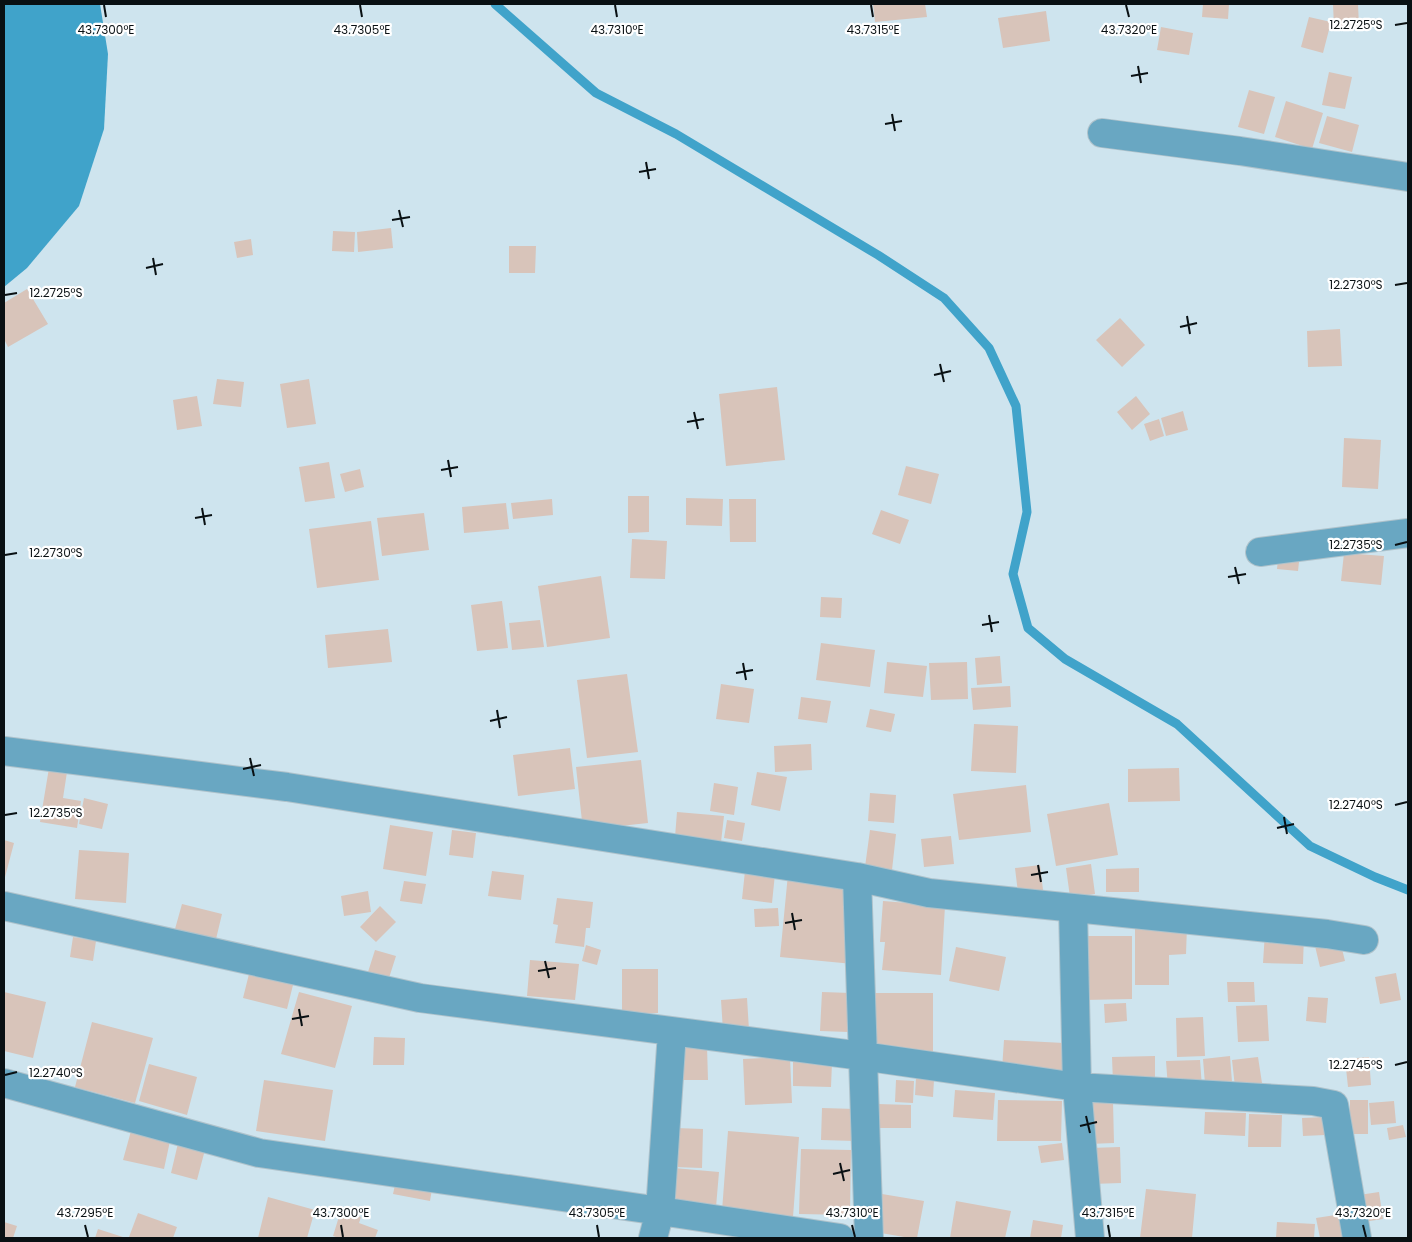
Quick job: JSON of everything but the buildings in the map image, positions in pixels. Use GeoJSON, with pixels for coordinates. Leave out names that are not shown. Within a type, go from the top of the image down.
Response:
{"type":"FeatureCollection","features":[{"type":"Feature","properties":{"kind":"street"},"geometry":{"type":"LineString","coordinates":[[1102,133],[1408,176]]}},
{"type":"Feature","properties":{"kind":"street"},"geometry":{"type":"LineString","coordinates":[[1260,552],[1408,533]]}},
{"type":"Feature","properties":{"kind":"street"},"geometry":{"type":"LineString","coordinates":[[4,750],[287,787],[856,876],[929,893],[1317,933],[1364,940]]}},
{"type":"Feature","properties":{"kind":"street"},"geometry":{"type":"LineString","coordinates":[[856,876],[869,1238]]}},
{"type":"Feature","properties":{"kind":"street"},"geometry":{"type":"LineString","coordinates":[[4,906],[420,998],[862,1056],[1077,1087],[1313,1101],[1334,1105],[1357,1238]]}},
{"type":"Feature","properties":{"kind":"street"},"geometry":{"type":"LineString","coordinates":[[1073,908],[1077,1087],[1090,1238]]}},
{"type":"Feature","properties":{"kind":"street"},"geometry":{"type":"LineString","coordinates":[[653,1238],[660,1211],[672,1032]]}},
{"type":"Feature","properties":{"kind":"street"},"geometry":{"type":"LineString","coordinates":[[4,1083],[259,1153],[840,1238]]}},
{"type":"Feature","properties":{"kind":"water"},"geometry":{"type":"Polygon","coordinates":[[[4,4],[100,4],[108,54],[104,129],[79,206],[27,268],[4,287],[4,4]]]}},
{"type":"Feature","properties":{"kind":"waterway"},"geometry":{"type":"LineString","coordinates":[[495,4],[596,93],[676,134],[878,255],[944,298],[989,348],[1016,406],[1027,512],[1013,574],[1028,628],[1065,659],[1177,724],[1310,846],[1375,877],[1408,890]]}}]}
